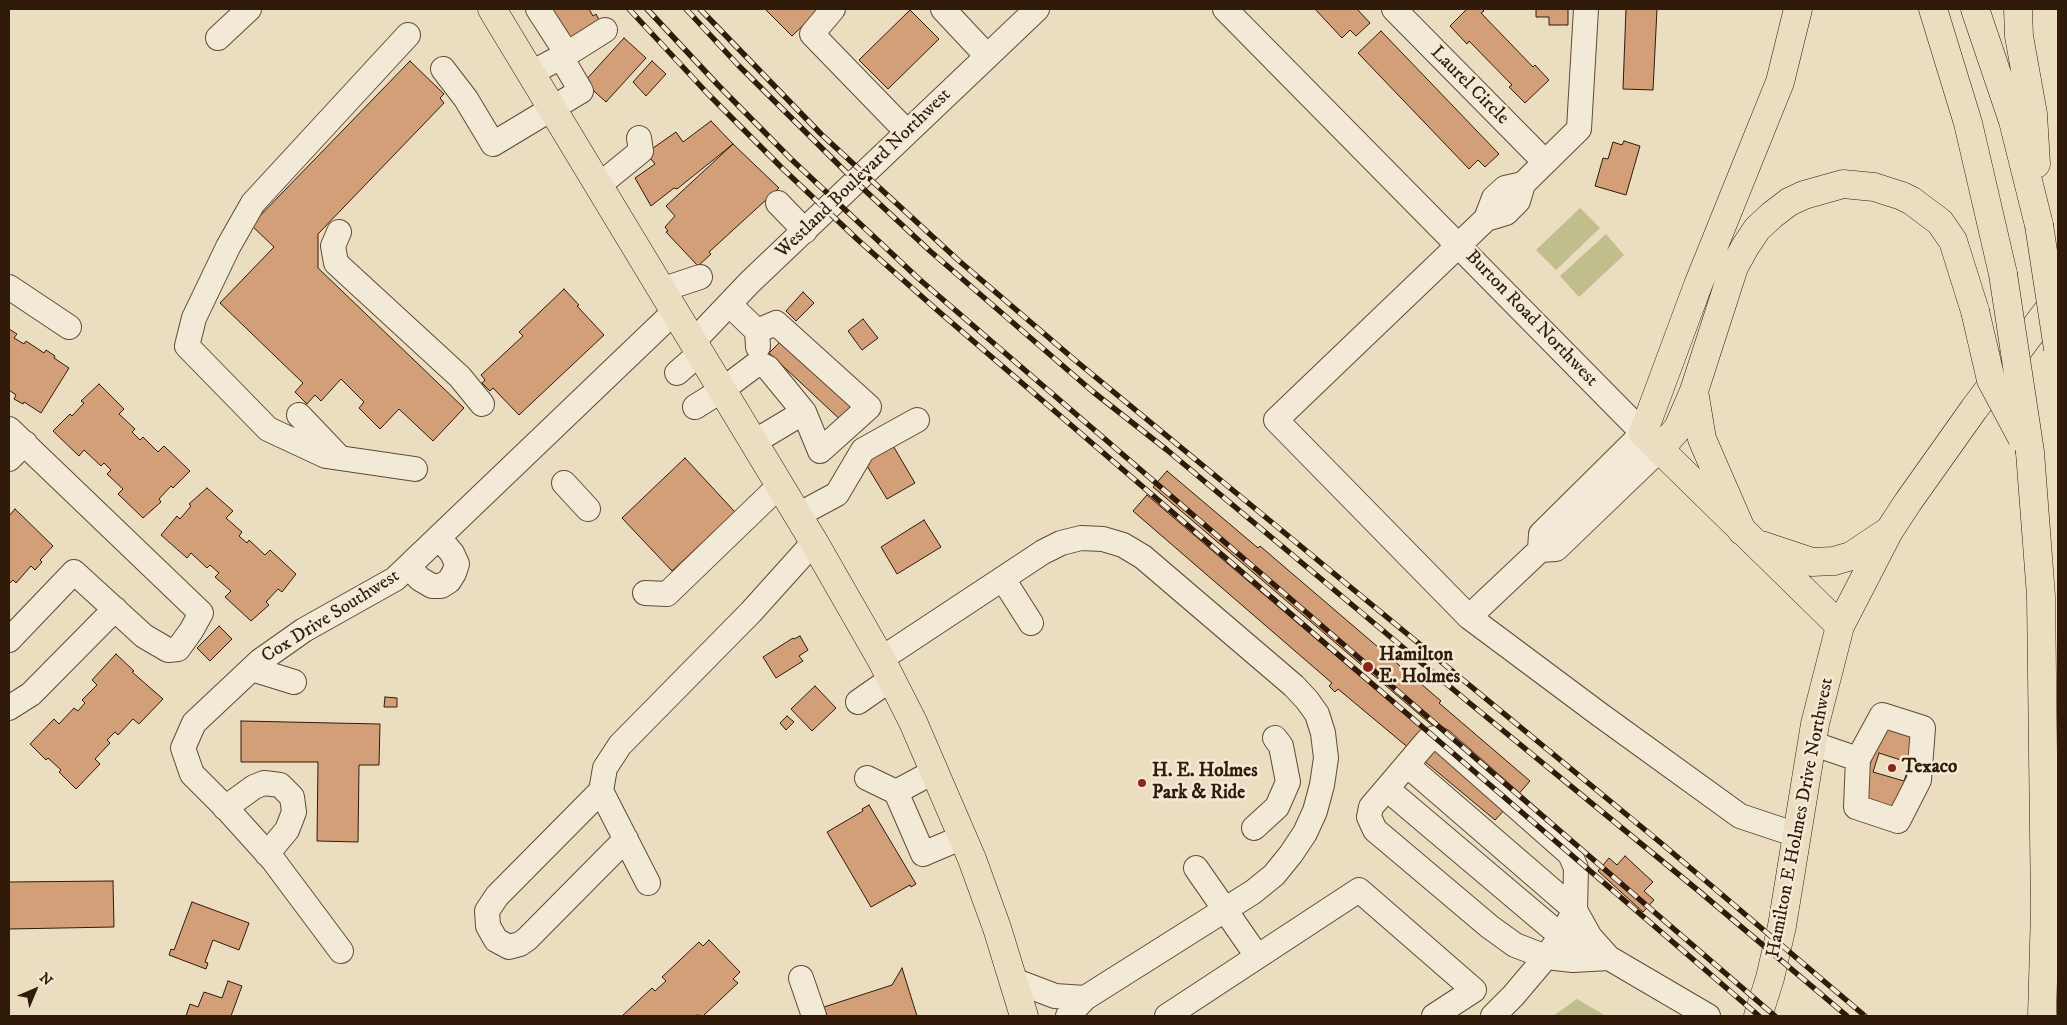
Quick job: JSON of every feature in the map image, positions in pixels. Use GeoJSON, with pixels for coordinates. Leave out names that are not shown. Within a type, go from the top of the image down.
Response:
{"type":"FeatureCollection","features":[{"type":"Feature","properties":{"kind":"main road"},"geometry":{"type":"LineString","coordinates":[[492,9],[798,515],[886,669],[935,771],[963,837],[997,928],[1024,1016]]}},
{"type":"Feature","properties":{"kind":"main road"},"geometry":{"type":"LineString","coordinates":[[1651,441],[1698,285],[1780,82],[1798,9]]}},
{"type":"Feature","properties":{"kind":"main road"},"geometry":{"type":"LineString","coordinates":[[1933,9],[1968,122],[2003,274],[2030,452],[2041,596],[2045,881],[2042,1016]]}},
{"type":"Feature","properties":{"kind":"main road"},"geometry":{"type":"LineString","coordinates":[[1975,9],[2012,121],[2039,225]]}},
{"type":"Feature","properties":{"kind":"main road"},"geometry":{"type":"LineString","coordinates":[[2018,9],[2019,36],[2033,114],[2039,225],[2058,348]]}},
{"type":"Feature","properties":{"kind":"main road"},"geometry":{"type":"LineString","coordinates":[[1651,441],[1678,428],[1694,391],[1734,268],[1757,229],[1777,210],[1804,195],[1843,184],[1887,190],[1912,201],[1940,222],[1953,240],[1958,251],[1975,311],[1991,380],[2030,452]]}},
{"type":"Feature","properties":{"kind":"main road","name":"Hamilton E Holmes Drive Northwest"},"geometry":{"type":"LineString","coordinates":[[1758,1016],[1770,978],[1782,926],[1812,743],[1840,626],[1889,531],[1974,409],[2058,296]]}},
{"type":"Feature","properties":{"kind":"main road"},"geometry":{"type":"LineString","coordinates":[[1694,391],[1702,438],[1748,537],[1812,562],[1834,561],[1851,556],[1889,531]]}},
{"type":"Feature","properties":{"kind":"main road","name":"Burton Road Northwest"},"geometry":{"type":"LineString","coordinates":[[1651,441],[1840,626]]}},
{"type":"Feature","properties":{"kind":"street"},"geometry":{"type":"LineString","coordinates":[[218,38],[250,9]]}},
{"type":"Feature","properties":{"kind":"street"},"geometry":{"type":"LineString","coordinates":[[443,69],[466,100],[493,144],[582,91],[538,9]]}},
{"type":"Feature","properties":{"kind":"street"},"geometry":{"type":"LineString","coordinates":[[833,9],[812,34],[907,132]]}},
{"type":"Feature","properties":{"kind":"street"},"geometry":{"type":"LineString","coordinates":[[943,9],[987,56]]}},
{"type":"Feature","properties":{"kind":"street","name":"Westland Boulevard Northwest"},"geometry":{"type":"LineString","coordinates":[[677,373],[728,304],[1037,9]]}},
{"type":"Feature","properties":{"kind":"street","name":"Burton Road Northwest"},"geometry":{"type":"LineString","coordinates":[[1225,9],[1651,441]]}},
{"type":"Feature","properties":{"kind":"street","name":"Laurel Circle"},"geometry":{"type":"LineString","coordinates":[[1394,9],[1545,162]]}},
{"type":"Feature","properties":{"kind":"street"},"geometry":{"type":"LineString","coordinates":[[1586,9],[1578,130],[1523,184],[1505,188],[1494,198],[1486,219],[1276,420],[1470,617],[1598,714],[1740,816],[1797,835]]}},
{"type":"Feature","properties":{"kind":"street"},"geometry":{"type":"LineString","coordinates":[[531,74],[605,30]]}},
{"type":"Feature","properties":{"kind":"street"},"geometry":{"type":"LineString","coordinates":[[408,35],[252,203],[228,247],[194,318],[188,346],[268,430],[326,456],[415,468]]}},
{"type":"Feature","properties":{"kind":"street"},"geometry":{"type":"LineString","coordinates":[[598,186],[641,151],[639,138]]}},
{"type":"Feature","properties":{"kind":"street"},"geometry":{"type":"LineString","coordinates":[[778,203],[806,231]]}},
{"type":"Feature","properties":{"kind":"street"},"geometry":{"type":"LineString","coordinates":[[339,232],[333,246],[336,263],[460,377],[482,404]]}},
{"type":"Feature","properties":{"kind":"street"},"geometry":{"type":"LineString","coordinates":[[668,301],[700,277]]}},
{"type":"Feature","properties":{"kind":"street"},"geometry":{"type":"LineString","coordinates":[[9,287],[69,327]]}},
{"type":"Feature","properties":{"kind":"street","name":"Cox Drive Southwest"},"geometry":{"type":"LineString","coordinates":[[341,951],[267,854],[192,774],[183,748],[194,723],[252,669],[304,630],[396,579],[439,538],[668,301]]}},
{"type":"Feature","properties":{"kind":"street"},"geometry":{"type":"LineString","coordinates":[[728,304],[757,331],[758,363]]}},
{"type":"Feature","properties":{"kind":"street"},"geometry":{"type":"LineString","coordinates":[[757,331],[776,323],[869,407],[820,451],[804,412],[768,368],[758,363]]}},
{"type":"Feature","properties":{"kind":"street"},"geometry":{"type":"LineString","coordinates":[[695,407],[722,390],[758,363]]}},
{"type":"Feature","properties":{"kind":"street"},"geometry":{"type":"LineString","coordinates":[[754,442],[804,412]]}},
{"type":"Feature","properties":{"kind":"street"},"geometry":{"type":"LineString","coordinates":[[299,415],[340,458]]}},
{"type":"Feature","properties":{"kind":"street"},"geometry":{"type":"LineString","coordinates":[[798,515],[837,494],[863,450],[917,420]]}},
{"type":"Feature","properties":{"kind":"street"},"geometry":{"type":"LineString","coordinates":[[1470,617],[1540,550],[1556,549],[1651,441]]}},
{"type":"Feature","properties":{"kind":"street"},"geometry":{"type":"LineString","coordinates":[[9,640],[74,572],[144,636],[168,650],[178,649],[191,632],[201,613],[14,444]]}},
{"type":"Feature","properties":{"kind":"street"},"geometry":{"type":"LineString","coordinates":[[564,483],[588,509]]}},
{"type":"Feature","properties":{"kind":"street"},"geometry":{"type":"LineString","coordinates":[[645,593],[667,594],[780,485]]}},
{"type":"Feature","properties":{"kind":"street"},"geometry":{"type":"LineString","coordinates":[[409,567],[420,579],[432,586],[440,586],[449,581],[454,573],[456,564],[452,553],[439,538]]}},
{"type":"Feature","properties":{"kind":"street"},"geometry":{"type":"LineString","coordinates":[[858,702],[886,669],[1002,579],[1043,552],[1061,543],[1081,538],[1103,539],[1123,545],[1143,557],[1294,686],[1317,714],[1323,733],[1326,758],[1320,794],[1315,812],[1292,854],[1274,875],[1253,892],[1085,998],[1068,1016]]}},
{"type":"Feature","properties":{"kind":"street"},"geometry":{"type":"LineString","coordinates":[[626,839],[527,939],[520,944],[509,947],[496,940],[488,926],[487,911],[497,896],[601,791],[605,768],[620,745],[751,612],[814,542]]}},
{"type":"Feature","properties":{"kind":"street"},"geometry":{"type":"LineString","coordinates":[[1002,579],[1031,623]]}},
{"type":"Feature","properties":{"kind":"street"},"geometry":{"type":"LineString","coordinates":[[9,708],[31,694],[115,609]]}},
{"type":"Feature","properties":{"kind":"street"},"geometry":{"type":"LineString","coordinates":[[252,669],[294,682]]}},
{"type":"Feature","properties":{"kind":"street"},"geometry":{"type":"LineString","coordinates":[[1254,828],[1277,807],[1288,782],[1281,746],[1275,738]]}},
{"type":"Feature","properties":{"kind":"street"},"geometry":{"type":"LineString","coordinates":[[1493,1016],[1513,996],[1546,957],[1561,936],[1575,910],[1576,868],[1570,854],[1442,741],[1436,738],[1428,740],[1371,807],[1369,817],[1375,830],[1490,927],[1515,945],[1546,957],[1573,960],[1609,958]]}},
{"type":"Feature","properties":{"kind":"street"},"geometry":{"type":"LineString","coordinates":[[1812,743],[1858,758]]}},
{"type":"Feature","properties":{"kind":"street"},"geometry":{"type":"LineString","coordinates":[[1407,765],[1575,910],[1590,937],[1609,958]]}},
{"type":"Feature","properties":{"kind":"street"},"geometry":{"type":"LineString","coordinates":[[896,792],[935,771]]}},
{"type":"Feature","properties":{"kind":"street"},"geometry":{"type":"LineString","coordinates":[[867,778],[896,792],[923,854],[963,837]]}},
{"type":"Feature","properties":{"kind":"street"},"geometry":{"type":"LineString","coordinates":[[225,808],[254,787],[264,783],[280,785],[292,797],[294,812],[287,830],[267,854]]}},
{"type":"Feature","properties":{"kind":"street"},"geometry":{"type":"LineString","coordinates":[[1387,789],[1561,936],[1589,951],[1609,958],[1708,1016]]}},
{"type":"Feature","properties":{"kind":"street"},"geometry":{"type":"LineString","coordinates":[[601,791],[648,883]]}},
{"type":"Feature","properties":{"kind":"street"},"geometry":{"type":"LineString","coordinates":[[1196,868],[1257,956]]}},
{"type":"Feature","properties":{"kind":"street"},"geometry":{"type":"LineString","coordinates":[[1167,1016],[1359,890],[1474,990],[1434,1016]]}},
{"type":"Feature","properties":{"kind":"street"},"geometry":{"type":"LineString","coordinates":[[800,978],[814,1016]]}},
{"type":"Feature","properties":{"kind":"street"},"geometry":{"type":"LineString","coordinates":[[1013,980],[1055,996],[1085,998]]}},
{"type":"Feature","properties":{"kind":"shaded area"},"geometry":{"type":"Polygon","coordinates":[[[1580,208],[1600,228],[1556,270],[1536,250],[1580,208]]]}},
{"type":"Feature","properties":{"kind":"shaded area"},"geometry":{"type":"Polygon","coordinates":[[[1606,234],[1624,255],[1579,297],[1560,276],[1606,234]]]}},
{"type":"Feature","properties":{"kind":"shaded area"},"geometry":{"type":"Polygon","coordinates":[[[1577,999],[1606,1016],[1553,1016],[1577,999]]]}},
{"type":"Feature","properties":{"kind":"building"},"geometry":{"type":"Polygon","coordinates":[[[549,9],[589,9],[593,16],[596,14],[601,24],[570,43],[549,9]]]}},
{"type":"Feature","properties":{"kind":"building"},"geometry":{"type":"Polygon","coordinates":[[[765,9],[816,9],[818,11],[792,36],[765,9]]]}},
{"type":"Feature","properties":{"kind":"building"},"geometry":{"type":"Polygon","coordinates":[[[1315,9],[1357,9],[1370,23],[1356,36],[1350,30],[1342,38],[1315,9]]]}},
{"type":"Feature","properties":{"kind":"building"},"geometry":{"type":"Polygon","coordinates":[[[1467,9],[1482,9],[1484,11],[1481,13],[1533,67],[1535,65],[1549,80],[1525,103],[1509,87],[1512,85],[1469,41],[1467,44],[1450,26],[1467,9]]]}},
{"type":"Feature","properties":{"kind":"building"},"geometry":{"type":"Polygon","coordinates":[[[1536,9],[1568,9],[1568,25],[1549,25],[1549,17],[1536,17],[1536,9]]]}},
{"type":"Feature","properties":{"kind":"building"},"geometry":{"type":"Polygon","coordinates":[[[1626,9],[1657,9],[1653,90],[1623,89],[1626,9]]]}},
{"type":"Feature","properties":{"kind":"building"},"geometry":{"type":"Polygon","coordinates":[[[910,10],[939,39],[888,89],[859,60],[910,10]]]}},
{"type":"Feature","properties":{"kind":"building"},"geometry":{"type":"Polygon","coordinates":[[[1381,31],[1499,154],[1485,167],[1478,160],[1469,169],[1358,53],[1381,31]]]}},
{"type":"Feature","properties":{"kind":"building"},"geometry":{"type":"Polygon","coordinates":[[[624,38],[646,58],[606,102],[584,82],[624,38]]]}},
{"type":"Feature","properties":{"kind":"building"},"geometry":{"type":"Polygon","coordinates":[[[410,61],[444,94],[440,98],[444,103],[318,234],[318,268],[464,408],[433,441],[399,409],[380,429],[359,408],[364,402],[341,379],[321,401],[315,395],[307,404],[295,392],[303,383],[220,303],[274,247],[251,225],[410,61]]]}},
{"type":"Feature","properties":{"kind":"building"},"geometry":{"type":"Polygon","coordinates":[[[652,61],[666,74],[646,96],[633,82],[652,61]]]}},
{"type":"Feature","properties":{"kind":"building"},"geometry":{"type":"Polygon","coordinates":[[[711,121],[733,144],[677,189],[674,188],[651,206],[635,178],[655,164],[646,153],[676,132],[683,142],[711,121]]]}},
{"type":"Feature","properties":{"kind":"building"},"geometry":{"type":"Polygon","coordinates":[[[1624,141],[1640,146],[1626,195],[1595,186],[1603,158],[1608,159],[1613,142],[1622,145],[1624,141]]]}},
{"type":"Feature","properties":{"kind":"building"},"geometry":{"type":"Polygon","coordinates":[[[733,144],[779,188],[709,252],[711,254],[698,266],[666,232],[668,231],[665,227],[675,216],[666,206],[733,144]]]}},
{"type":"Feature","properties":{"kind":"building"},"geometry":{"type":"Polygon","coordinates":[[[564,289],[604,335],[519,415],[493,388],[490,391],[482,383],[485,380],[481,375],[523,336],[519,332],[564,289]]]}},
{"type":"Feature","properties":{"kind":"building"},"geometry":{"type":"Polygon","coordinates":[[[803,292],[814,303],[796,321],[786,311],[803,292]]]}},
{"type":"Feature","properties":{"kind":"building"},"geometry":{"type":"Polygon","coordinates":[[[863,319],[878,338],[862,350],[848,331],[863,319]]]}},
{"type":"Feature","properties":{"kind":"building"},"geometry":{"type":"Polygon","coordinates":[[[9,329],[17,334],[14,338],[24,344],[26,341],[44,353],[46,350],[69,368],[41,413],[24,402],[23,404],[14,399],[16,395],[9,390],[9,329]]]}},
{"type":"Feature","properties":{"kind":"building"},"geometry":{"type":"Polygon","coordinates":[[[782,340],[859,411],[846,425],[769,353],[782,340]]]}},
{"type":"Feature","properties":{"kind":"building"},"geometry":{"type":"Polygon","coordinates":[[[99,384],[124,409],[119,414],[135,429],[132,432],[140,440],[143,437],[158,452],[164,446],[190,471],[173,488],[171,486],[159,499],[161,502],[143,518],[118,494],[123,489],[107,474],[111,470],[104,463],[101,466],[84,450],[79,456],[53,431],[70,414],[72,416],[84,403],[81,401],[99,384]]]}},
{"type":"Feature","properties":{"kind":"building"},"geometry":{"type":"Polygon","coordinates":[[[892,444],[915,483],[887,499],[864,461],[892,444]]]}},
{"type":"Feature","properties":{"kind":"building"},"geometry":{"type":"Polygon","coordinates":[[[685,458],[735,512],[672,571],[622,518],[685,458]]]}},
{"type":"Feature","properties":{"kind":"building"},"geometry":{"type":"Polygon","coordinates":[[[1167,471],[1258,548],[1260,546],[1441,701],[1439,703],[1530,781],[1516,797],[1153,487],[1167,471]]]}},
{"type":"Feature","properties":{"kind":"building"},"geometry":{"type":"Polygon","coordinates":[[[207,488],[233,511],[226,518],[242,532],[239,536],[247,543],[249,540],[265,555],[270,550],[296,574],[282,592],[278,589],[266,602],[269,605],[251,621],[225,597],[231,591],[215,577],[219,573],[210,565],[207,568],[191,553],[187,558],[161,535],[177,516],[180,519],[191,506],[189,504],[207,488]]]}},
{"type":"Feature","properties":{"kind":"building"},"geometry":{"type":"Polygon","coordinates":[[[1147,495],[1510,804],[1495,820],[1338,689],[1335,692],[1329,686],[1332,683],[1133,511],[1147,495]]]}},
{"type":"Feature","properties":{"kind":"building"},"geometry":{"type":"Polygon","coordinates":[[[15,509],[53,546],[40,560],[42,562],[35,570],[31,566],[16,583],[13,580],[9,584],[9,516],[15,509]]]}},
{"type":"Feature","properties":{"kind":"building"},"geometry":{"type":"Polygon","coordinates":[[[924,520],[941,547],[897,574],[881,547],[924,520]]]}},
{"type":"Feature","properties":{"kind":"building"},"geometry":{"type":"Polygon","coordinates":[[[219,626],[232,639],[210,661],[197,648],[219,626]]]}},
{"type":"Feature","properties":{"kind":"building"},"geometry":{"type":"Polygon","coordinates":[[[800,636],[808,650],[799,656],[803,661],[776,678],[763,657],[793,638],[800,636]]]}},
{"type":"Feature","properties":{"kind":"building"},"geometry":{"type":"Polygon","coordinates":[[[116,654],[134,671],[132,672],[163,699],[139,724],[133,719],[118,735],[115,732],[107,740],[110,743],[95,759],[100,764],[76,789],[59,772],[61,770],[48,758],[46,760],[30,744],[54,719],[59,724],[74,708],[78,711],[85,703],[82,700],[97,685],[92,680],[116,654]]]}},
{"type":"Feature","properties":{"kind":"building"},"geometry":{"type":"Polygon","coordinates":[[[815,686],[836,708],[812,731],[791,709],[815,686]]]}},
{"type":"Feature","properties":{"kind":"building"},"geometry":{"type":"Polygon","coordinates":[[[385,697],[397,698],[397,707],[384,707],[385,697]]]}},
{"type":"Feature","properties":{"kind":"building"},"geometry":{"type":"Polygon","coordinates":[[[787,716],[794,722],[786,730],[780,723],[787,716]]]}},
{"type":"Feature","properties":{"kind":"building"},"geometry":{"type":"Polygon","coordinates":[[[241,721],[380,724],[379,765],[359,765],[358,842],[317,841],[318,762],[241,762],[241,721]]]}},
{"type":"Feature","properties":{"kind":"building","name":"Texaco"},"geometry":{"type":"Polygon","coordinates":[[[1883,723],[1919,734],[1896,811],[1859,800],[1883,723]]]}},
{"type":"Feature","properties":{"kind":"building","name":"Texaco"},"geometry":{"type":"Polygon","coordinates":[[[1879,753],[1910,763],[1904,781],[1873,772],[1879,753]]]}},
{"type":"Feature","properties":{"kind":"building"},"geometry":{"type":"Polygon","coordinates":[[[869,805],[916,884],[911,887],[910,885],[871,907],[827,832],[863,811],[862,809],[869,805]]]}},
{"type":"Feature","properties":{"kind":"building"},"geometry":{"type":"Polygon","coordinates":[[[1625,856],[1653,882],[1644,891],[1654,900],[1643,912],[1598,871],[1609,858],[1617,865],[1625,856]]]}},
{"type":"Feature","properties":{"kind":"building"},"geometry":{"type":"Polygon","coordinates":[[[113,881],[114,927],[9,929],[9,882],[113,881]]]}},
{"type":"Feature","properties":{"kind":"building"},"geometry":{"type":"Polygon","coordinates":[[[192,902],[249,923],[239,950],[213,940],[205,962],[208,963],[206,969],[169,955],[171,949],[174,950],[192,902]]]}},
{"type":"Feature","properties":{"kind":"building"},"geometry":{"type":"Polygon","coordinates":[[[709,940],[740,972],[733,979],[738,983],[703,1016],[622,1016],[652,988],[655,991],[666,981],[662,977],[699,942],[703,946],[709,940]]]}},
{"type":"Feature","properties":{"kind":"building"},"geometry":{"type":"Polygon","coordinates":[[[902,968],[917,1016],[827,1016],[824,1007],[892,985],[902,968]]]}},
{"type":"Feature","properties":{"kind":"building"},"geometry":{"type":"Polygon","coordinates":[[[228,981],[242,986],[231,1016],[186,1016],[190,1004],[198,1007],[204,992],[222,998],[228,981]]]}},
{"type":"Feature","properties":{"kind":"railway"},"geometry":{"type":"LineString","coordinates":[[629,9],[708,94],[858,240],[1759,1016]]}},
{"type":"Feature","properties":{"kind":"railway"},"geometry":{"type":"LineString","coordinates":[[647,9],[791,159],[919,279],[1775,1016]]}},
{"type":"Feature","properties":{"kind":"railway"},"geometry":{"type":"LineString","coordinates":[[686,9],[738,65],[856,182],[930,251],[1092,391],[1167,450],[1847,1016]]}},
{"type":"Feature","properties":{"kind":"railway"},"geometry":{"type":"LineString","coordinates":[[700,9],[821,134],[958,260],[1076,361],[1661,843],[1865,1016]]}},
{"type":"Feature","properties":{"kind":"place","name":"Hamilton E. Holmes"},"geometry":{"type":"Point","coordinates":[1368,667]}},
{"type":"Feature","properties":{"kind":"place","name":"Texaco"},"geometry":{"type":"Point","coordinates":[1892,768]}},
{"type":"Feature","properties":{"kind":"place","name":"H. E. Holmes Park & Ride"},"geometry":{"type":"Point","coordinates":[1142,783]}}]}
